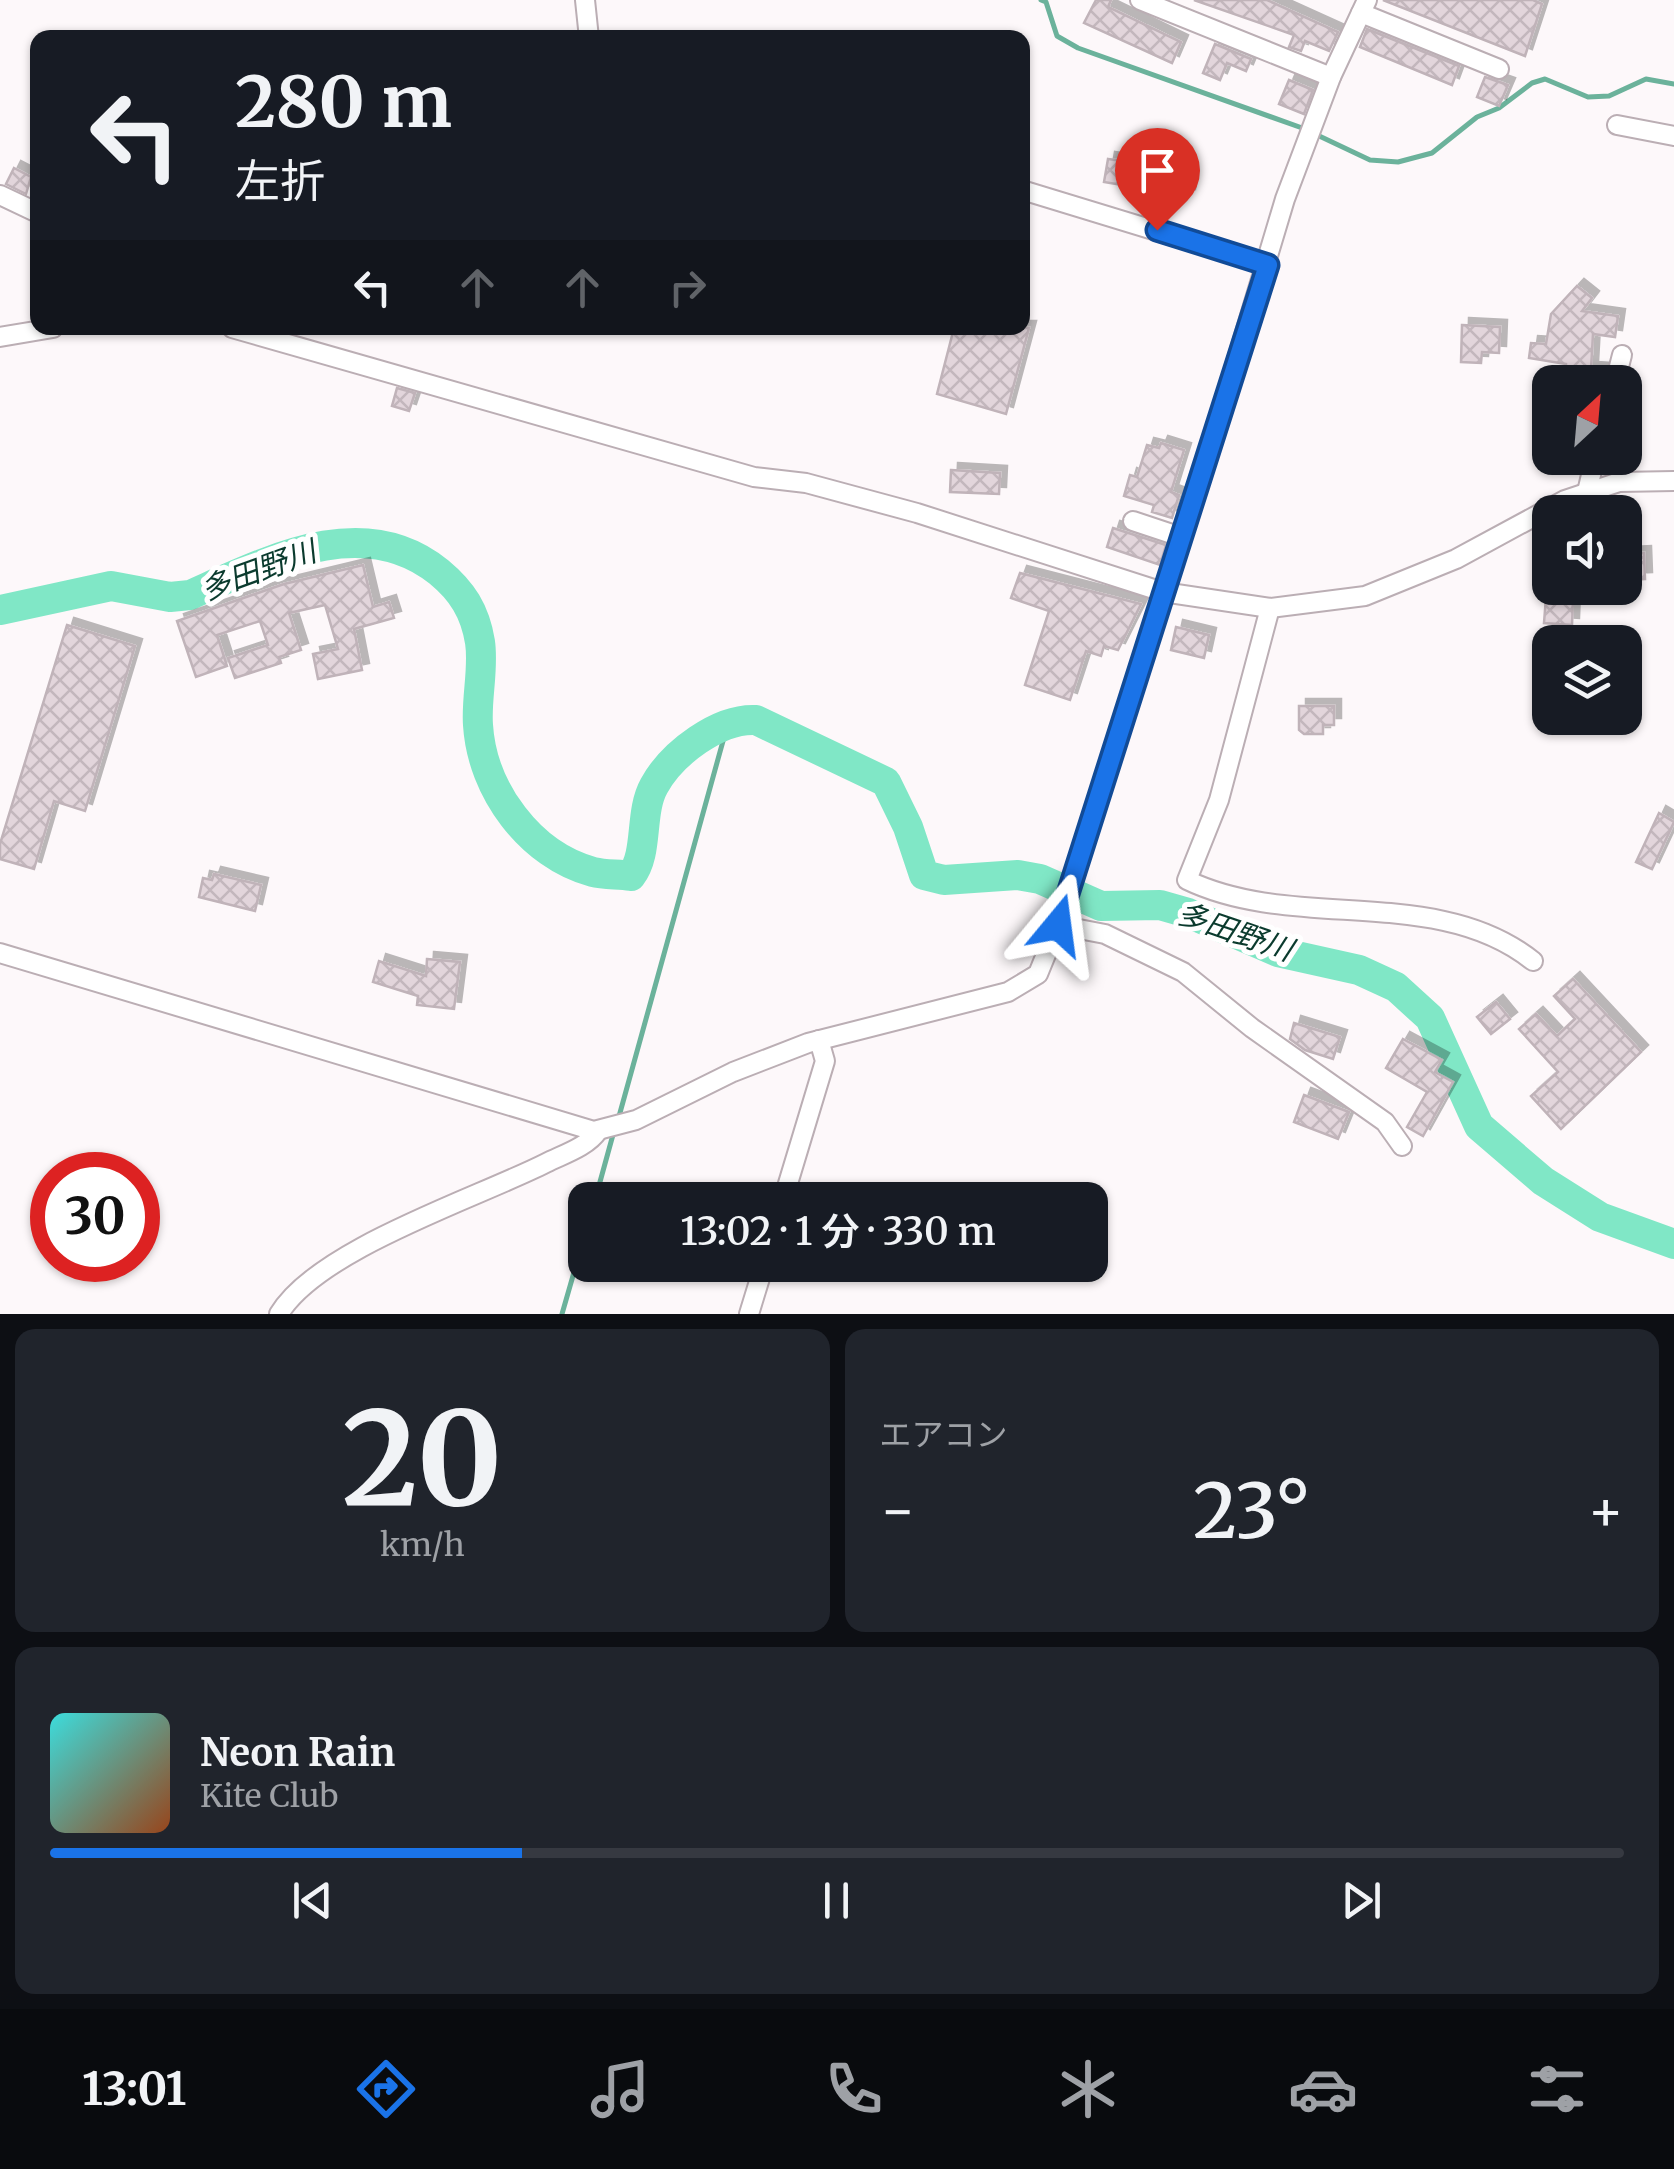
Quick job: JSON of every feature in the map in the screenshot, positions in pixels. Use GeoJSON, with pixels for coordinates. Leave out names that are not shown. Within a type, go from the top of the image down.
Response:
{"type":"FeatureCollection","features":[{"type":"Feature","properties":{"kind":"street"},"geometry":{"type":"LineString","coordinates":[[585,0],[587,30]]}},
{"type":"Feature","properties":{"kind":"street"},"geometry":{"type":"LineString","coordinates":[[1140,0],[1331,77]]}},
{"type":"Feature","properties":{"kind":"street"},"geometry":{"type":"LineString","coordinates":[[279,1314],[306,1284],[336,1264],[522,1175],[586,1142],[598,1131],[636,1120],[733,1072],[819,1040],[980,1002],[1019,987],[1038,974],[1058,925],[1268,265],[1284,199],[1331,77],[1364,6],[1499,69]]}},
{"type":"Feature","properties":{"kind":"street"},"geometry":{"type":"LineString","coordinates":[[1617,125],[1674,136]]}},
{"type":"Feature","properties":{"kind":"street"},"geometry":{"type":"LineString","coordinates":[[1030,192],[1268,265]]}},
{"type":"Feature","properties":{"kind":"street"},"geometry":{"type":"LineString","coordinates":[[0,195],[30,209]]}},
{"type":"Feature","properties":{"kind":"street"},"geometry":{"type":"LineString","coordinates":[[0,337],[30,332]]}},
{"type":"Feature","properties":{"kind":"street"},"geometry":{"type":"LineString","coordinates":[[257,335],[754,477],[806,483],[917,513],[1163,592],[1270,608],[1365,596],[1401,585],[1587,492],[1619,482],[1674,481]]}},
{"type":"Feature","properties":{"kind":"street"},"geometry":{"type":"LineString","coordinates":[[1619,365],[1622,355]]}},
{"type":"Feature","properties":{"kind":"street"},"geometry":{"type":"LineString","coordinates":[[1587,492],[1591,475]]}},
{"type":"Feature","properties":{"kind":"street"},"geometry":{"type":"LineString","coordinates":[[1133,521],[1181,538]]}},
{"type":"Feature","properties":{"kind":"street"},"geometry":{"type":"LineString","coordinates":[[1270,608],[1220,800],[1188,880],[1218,895],[1278,907],[1449,923],[1486,932],[1532,961]]}},
{"type":"Feature","properties":{"kind":"street"},"geometry":{"type":"LineString","coordinates":[[1058,925],[1105,934],[1183,972],[1252,1028],[1384,1122],[1402,1146]]}},
{"type":"Feature","properties":{"kind":"street"},"geometry":{"type":"LineString","coordinates":[[0,954],[598,1131]]}},
{"type":"Feature","properties":{"kind":"street"},"geometry":{"type":"LineString","coordinates":[[789,1182],[825,1061],[819,1040]]}},
{"type":"Feature","properties":{"kind":"street"},"geometry":{"type":"LineString","coordinates":[[749,1314],[759,1282]]}},
{"type":"Feature","properties":{"kind":"building"},"geometry":{"type":"Polygon","coordinates":[[[1096,0],[1111,0],[1108,7],[1181,42],[1172,63],[1084,23],[1096,0]]]}},
{"type":"Feature","properties":{"kind":"building"},"geometry":{"type":"Polygon","coordinates":[[[1194,0],[1267,0],[1338,32],[1329,51],[1305,41],[1301,51],[1289,47],[1294,35],[1194,0]]]}},
{"type":"Feature","properties":{"kind":"building"},"geometry":{"type":"Polygon","coordinates":[[[1383,0],[1533,0],[1542,4],[1525,56],[1383,0]]]}},
{"type":"Feature","properties":{"kind":"building"},"geometry":{"type":"Polygon","coordinates":[[[1367,29],[1459,66],[1452,85],[1360,47],[1367,29]]]}},
{"type":"Feature","properties":{"kind":"building"},"geometry":{"type":"Polygon","coordinates":[[[1215,44],[1251,59],[1246,71],[1227,63],[1220,80],[1203,73],[1215,44]]]}},
{"type":"Feature","properties":{"kind":"building"},"geometry":{"type":"Polygon","coordinates":[[[1485,77],[1508,85],[1499,106],[1477,97],[1485,77]]]}},
{"type":"Feature","properties":{"kind":"building"},"geometry":{"type":"Polygon","coordinates":[[[1289,80],[1313,90],[1304,114],[1279,104],[1289,80]]]}},
{"type":"Feature","properties":{"kind":"building"},"geometry":{"type":"Polygon","coordinates":[[[1108,159],[1167,167],[1165,174],[1191,178],[1188,196],[1104,182],[1108,159]]]}},
{"type":"Feature","properties":{"kind":"building"},"geometry":{"type":"Polygon","coordinates":[[[14,168],[30,176],[26,194],[6,184],[14,168]]]}},
{"type":"Feature","properties":{"kind":"building"},"geometry":{"type":"Polygon","coordinates":[[[1577,286],[1592,298],[1582,311],[1618,316],[1615,337],[1593,334],[1591,365],[1529,358],[1531,343],[1546,344],[1551,314],[1577,286]]]}},
{"type":"Feature","properties":{"kind":"building"},"geometry":{"type":"Polygon","coordinates":[[[1462,325],[1500,327],[1499,353],[1482,352],[1481,363],[1461,362],[1462,325]]]}},
{"type":"Feature","properties":{"kind":"building"},"geometry":{"type":"Polygon","coordinates":[[[952,335],[1027,335],[1006,414],[937,394],[952,335]]]}},
{"type":"Feature","properties":{"kind":"building"},"geometry":{"type":"Polygon","coordinates":[[[397,388],[415,393],[409,411],[392,406],[397,388]]]}},
{"type":"Feature","properties":{"kind":"building"},"geometry":{"type":"Polygon","coordinates":[[[1161,443],[1184,450],[1171,492],[1179,495],[1172,518],[1152,512],[1154,505],[1124,496],[1130,475],[1137,477],[1147,445],[1159,448],[1161,443]]]}},
{"type":"Feature","properties":{"kind":"building"},"geometry":{"type":"Polygon","coordinates":[[[951,470],[1000,473],[999,494],[950,492],[951,470]]]}},
{"type":"Feature","properties":{"kind":"building"},"geometry":{"type":"Polygon","coordinates":[[[1113,528],[1166,545],[1160,565],[1107,547],[1113,528]]]}},
{"type":"Feature","properties":{"kind":"building"},"geometry":{"type":"Polygon","coordinates":[[[1644,553],[1645,579],[1642,579],[1644,553]]]}},
{"type":"Feature","properties":{"kind":"building"},"geometry":{"type":"Polygon","coordinates":[[[363,565],[373,607],[389,602],[394,618],[354,629],[362,670],[318,679],[313,654],[338,649],[325,605],[289,613],[301,650],[279,657],[281,663],[235,678],[228,658],[268,645],[260,621],[217,635],[227,666],[196,677],[177,621],[284,584],[363,565]]]}},
{"type":"Feature","properties":{"kind":"building"},"geometry":{"type":"Polygon","coordinates":[[[1020,573],[1141,604],[1118,650],[1104,646],[1101,656],[1086,651],[1070,700],[1025,685],[1049,611],[1011,598],[1020,573]]]}},
{"type":"Feature","properties":{"kind":"building"},"geometry":{"type":"Polygon","coordinates":[[[1545,605],[1573,605],[1572,625],[1544,623],[1545,605]]]}},
{"type":"Feature","properties":{"kind":"building"},"geometry":{"type":"Polygon","coordinates":[[[67,625],[135,646],[85,811],[54,801],[34,869],[0,859],[0,844],[67,625]]]}},
{"type":"Feature","properties":{"kind":"building"},"geometry":{"type":"Polygon","coordinates":[[[1176,627],[1209,635],[1204,658],[1171,650],[1176,627]]]}},
{"type":"Feature","properties":{"kind":"building"},"geometry":{"type":"Polygon","coordinates":[[[1299,706],[1334,706],[1334,725],[1323,725],[1323,734],[1304,734],[1299,730],[1299,706]]]}},
{"type":"Feature","properties":{"kind":"building"},"geometry":{"type":"Polygon","coordinates":[[[1659,813],[1674,822],[1652,869],[1636,862],[1659,813]]]}},
{"type":"Feature","properties":{"kind":"building"},"geometry":{"type":"Polygon","coordinates":[[[214,874],[261,885],[255,911],[199,897],[203,878],[212,880],[214,874]]]}},
{"type":"Feature","properties":{"kind":"building"},"geometry":{"type":"Polygon","coordinates":[[[427,959],[460,962],[454,1009],[417,1005],[418,996],[373,982],[379,961],[426,976],[427,959]]]}},
{"type":"Feature","properties":{"kind":"building"},"geometry":{"type":"Polygon","coordinates":[[[1573,979],[1641,1052],[1561,1129],[1531,1096],[1558,1072],[1519,1029],[1536,1014],[1557,1036],[1575,1019],[1554,996],[1573,979]]]}},
{"type":"Feature","properties":{"kind":"building"},"geometry":{"type":"Polygon","coordinates":[[[1496,1002],[1510,1019],[1491,1034],[1477,1017],[1496,1002]]]}},
{"type":"Feature","properties":{"kind":"building"},"geometry":{"type":"Polygon","coordinates":[[[1294,1023],[1340,1037],[1333,1059],[1305,1050],[1290,1039],[1294,1023]]]}},
{"type":"Feature","properties":{"kind":"building"},"geometry":{"type":"Polygon","coordinates":[[[1403,1039],[1442,1060],[1435,1072],[1453,1082],[1423,1136],[1407,1127],[1427,1092],[1386,1068],[1403,1039]]]}},
{"type":"Feature","properties":{"kind":"building"},"geometry":{"type":"Polygon","coordinates":[[[1304,1095],[1349,1112],[1338,1139],[1294,1122],[1304,1095]]]}},
{"type":"Feature","properties":{"kind":"waterway"},"geometry":{"type":"LineString","coordinates":[[1041,0],[1046,2],[1057,36],[1078,48],[1305,129]]}},
{"type":"Feature","properties":{"kind":"waterway"},"geometry":{"type":"LineString","coordinates":[[1315,134],[1370,160],[1398,162],[1432,153],[1477,117],[1545,79],[1588,97],[1609,96],[1646,79],[1674,84]]}},
{"type":"Feature","properties":{"kind":"waterway","name":"多田野川"},"geometry":{"type":"LineString","coordinates":[[0,610],[111,586],[170,597],[190,595],[283,556],[347,543],[379,545],[410,554],[454,587],[475,621],[481,652],[478,725],[489,773],[500,796],[530,835],[570,863],[598,873],[631,876],[640,856],[649,797],[672,761],[712,731],[756,720],[886,782],[908,827],[924,875],[944,880],[1018,875],[1040,879],[1101,906],[1160,905],[1278,952],[1359,970],[1396,987],[1430,1018],[1479,1126],[1543,1181],[1600,1217],[1674,1244]]}},
{"type":"Feature","properties":{"kind":"waterway"},"geometry":{"type":"LineString","coordinates":[[618,1120],[728,723]]}},
{"type":"Feature","properties":{"kind":"waterway"},"geometry":{"type":"LineString","coordinates":[[600,1182],[614,1131]]}},
{"type":"Feature","properties":{"kind":"waterway"},"geometry":{"type":"LineString","coordinates":[[562,1314],[571,1282]]}},
{"type":"Feature","properties":{"kind":"route"},"geometry":{"type":"LineString","coordinates":[[1058,925],[1268,265],[1157,230]]}}]}
